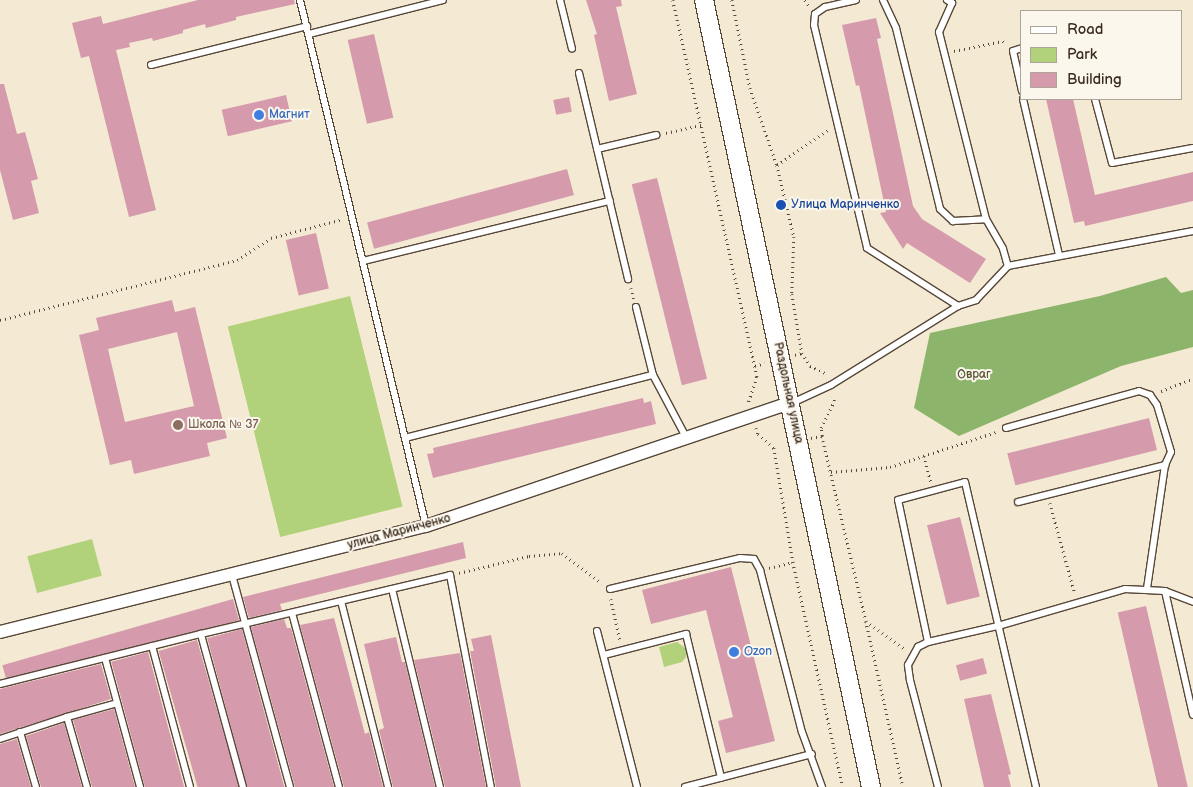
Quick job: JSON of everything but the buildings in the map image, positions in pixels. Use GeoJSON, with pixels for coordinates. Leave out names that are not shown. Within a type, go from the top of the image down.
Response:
{"type":"FeatureCollection","features":[{"type":"Feature","properties":{"kind":"main road","name":"Раздольная улица"},"geometry":{"type":"LineString","coordinates":[[704,0],[871,787]]}},
{"type":"Feature","properties":{"kind":"street","name":"улица Маринченко"},"geometry":{"type":"LineString","coordinates":[[0,632],[426,526],[688,440],[790,403]]}},
{"type":"Feature","properties":{"kind":"lane"},"geometry":{"type":"LineString","coordinates":[[300,0],[310,34],[426,526]]}},
{"type":"Feature","properties":{"kind":"lane"},"geometry":{"type":"LineString","coordinates":[[310,34],[443,0]]}},
{"type":"Feature","properties":{"kind":"lane"},"geometry":{"type":"LineString","coordinates":[[560,0],[572,49]]}},
{"type":"Feature","properties":{"kind":"lane"},"geometry":{"type":"LineString","coordinates":[[856,0],[825,7],[815,14],[814,25],[867,248],[958,306]]}},
{"type":"Feature","properties":{"kind":"lane"},"geometry":{"type":"LineString","coordinates":[[883,0],[896,28],[940,209],[953,221],[986,219]]}},
{"type":"Feature","properties":{"kind":"lane"},"geometry":{"type":"LineString","coordinates":[[951,1],[939,32],[986,219],[1003,249],[1008,266]]}},
{"type":"Feature","properties":{"kind":"lane"},"geometry":{"type":"LineString","coordinates":[[151,65],[307,26]]}},
{"type":"Feature","properties":{"kind":"lane"},"geometry":{"type":"LineString","coordinates":[[1020,49],[1013,51],[1020,82]]}},
{"type":"Feature","properties":{"kind":"lane"},"geometry":{"type":"LineString","coordinates":[[579,73],[628,279]]}},
{"type":"Feature","properties":{"kind":"lane"},"geometry":{"type":"LineString","coordinates":[[1024,100],[1059,255]]}},
{"type":"Feature","properties":{"kind":"lane"},"geometry":{"type":"LineString","coordinates":[[1095,100],[1112,163],[1193,148]]}},
{"type":"Feature","properties":{"kind":"lane"},"geometry":{"type":"LineString","coordinates":[[597,149],[656,135]]}},
{"type":"Feature","properties":{"kind":"lane"},"geometry":{"type":"LineString","coordinates":[[363,262],[610,201]]}},
{"type":"Feature","properties":{"kind":"lane"},"geometry":{"type":"LineString","coordinates":[[790,403],[831,385],[958,306],[976,300],[1008,266],[1193,231]]}},
{"type":"Feature","properties":{"kind":"lane"},"geometry":{"type":"LineString","coordinates":[[636,307],[653,374],[688,440]]}},
{"type":"Feature","properties":{"kind":"lane"},"geometry":{"type":"LineString","coordinates":[[405,438],[653,374]]}},
{"type":"Feature","properties":{"kind":"lane"},"geometry":{"type":"LineString","coordinates":[[1006,428],[1139,392],[1150,395],[1157,405],[1171,452],[1165,465],[1147,588]]}},
{"type":"Feature","properties":{"kind":"lane"},"geometry":{"type":"LineString","coordinates":[[1018,502],[1165,465]]}},
{"type":"Feature","properties":{"kind":"lane"},"geometry":{"type":"LineString","coordinates":[[928,642],[898,500],[964,482],[1036,787]]}},
{"type":"Feature","properties":{"kind":"lane"},"geometry":{"type":"LineString","coordinates":[[610,588],[740,558],[754,559],[760,570],[802,732],[812,754],[822,787]]}},
{"type":"Feature","properties":{"kind":"lane"},"geometry":{"type":"LineString","coordinates":[[232,575],[247,623],[290,787]]}},
{"type":"Feature","properties":{"kind":"lane"},"geometry":{"type":"LineString","coordinates":[[0,684],[450,575],[491,787]]}},
{"type":"Feature","properties":{"kind":"lane"},"geometry":{"type":"LineString","coordinates":[[938,787],[910,680],[908,665],[912,654],[928,642],[998,626],[1125,589],[1147,588],[1165,591],[1193,602]]}},
{"type":"Feature","properties":{"kind":"lane"},"geometry":{"type":"LineString","coordinates":[[392,589],[440,787]]}},
{"type":"Feature","properties":{"kind":"lane"},"geometry":{"type":"LineString","coordinates":[[1165,591],[1193,715]]}},
{"type":"Feature","properties":{"kind":"lane"},"geometry":{"type":"LineString","coordinates":[[341,601],[388,787]]}},
{"type":"Feature","properties":{"kind":"lane"},"geometry":{"type":"LineString","coordinates":[[292,613],[339,787]]}},
{"type":"Feature","properties":{"kind":"lane"},"geometry":{"type":"LineString","coordinates":[[597,631],[637,787]]}},
{"type":"Feature","properties":{"kind":"lane"},"geometry":{"type":"LineString","coordinates":[[201,634],[243,787]]}},
{"type":"Feature","properties":{"kind":"lane"},"geometry":{"type":"LineString","coordinates":[[604,655],[686,634],[721,778]]}},
{"type":"Feature","properties":{"kind":"lane"},"geometry":{"type":"LineString","coordinates":[[152,646],[190,787]]}},
{"type":"Feature","properties":{"kind":"lane"},"geometry":{"type":"LineString","coordinates":[[104,658],[140,787]]}},
{"type":"Feature","properties":{"kind":"lane"},"geometry":{"type":"LineString","coordinates":[[0,738],[117,702]]}},
{"type":"Feature","properties":{"kind":"lane"},"geometry":{"type":"LineString","coordinates":[[67,717],[87,787]]}},
{"type":"Feature","properties":{"kind":"lane"},"geometry":{"type":"LineString","coordinates":[[20,732],[36,787]]}},
{"type":"Feature","properties":{"kind":"lane"},"geometry":{"type":"LineString","coordinates":[[685,787],[812,754]]}},
{"type":"Feature","properties":{"kind":"path"},"geometry":{"type":"LineString","coordinates":[[673,0],[754,366],[802,353]]}},
{"type":"Feature","properties":{"kind":"path"},"geometry":{"type":"LineString","coordinates":[[732,0],[750,88],[777,165],[794,237],[792,294],[802,353],[810,366],[829,375],[834,401]]}},
{"type":"Feature","properties":{"kind":"path"},"geometry":{"type":"LineString","coordinates":[[944,54],[1003,41],[1013,51]]}},
{"type":"Feature","properties":{"kind":"path"},"geometry":{"type":"LineString","coordinates":[[777,165],[838,123]]}},
{"type":"Feature","properties":{"kind":"path"},"geometry":{"type":"LineString","coordinates":[[656,135],[701,125]]}},
{"type":"Feature","properties":{"kind":"path"},"geometry":{"type":"LineString","coordinates":[[0,320],[237,260],[271,238],[352,216]]}},
{"type":"Feature","properties":{"kind":"path"},"geometry":{"type":"LineString","coordinates":[[628,279],[636,307]]}},
{"type":"Feature","properties":{"kind":"path"},"geometry":{"type":"LineString","coordinates":[[1150,395],[1193,379]]}},
{"type":"Feature","properties":{"kind":"path"},"geometry":{"type":"LineString","coordinates":[[831,472],[890,467],[1006,428]]}},
{"type":"Feature","properties":{"kind":"path"},"geometry":{"type":"LineString","coordinates":[[822,436],[903,787]]}},
{"type":"Feature","properties":{"kind":"path"},"geometry":{"type":"LineString","coordinates":[[774,448],[792,562],[843,787]]}},
{"type":"Feature","properties":{"kind":"path"},"geometry":{"type":"LineString","coordinates":[[924,456],[934,490]]}},
{"type":"Feature","properties":{"kind":"path"},"geometry":{"type":"LineString","coordinates":[[1048,494],[1078,603]]}},
{"type":"Feature","properties":{"kind":"path"},"geometry":{"type":"LineString","coordinates":[[450,575],[529,556],[562,553],[610,588],[619,636]]}},
{"type":"Feature","properties":{"kind":"path"},"geometry":{"type":"LineString","coordinates":[[760,570],[792,562]]}},
{"type":"Feature","properties":{"kind":"path"},"geometry":{"type":"LineString","coordinates":[[866,621],[912,654]]}},
{"type":"Feature","properties":{"kind":"green space","name":"Овраг"},"geometry":{"type":"Polygon","coordinates":[[[1166,277],[1181,293],[1193,290],[1193,347],[1121,366],[959,436],[914,408],[930,333],[1100,296],[1166,277]]]}},
{"type":"Feature","properties":{"kind":"green space"},"geometry":{"type":"Polygon","coordinates":[[[350,296],[402,507],[280,537],[228,326],[350,296]]]}},
{"type":"Feature","properties":{"kind":"green space"},"geometry":{"type":"Polygon","coordinates":[[[92,539],[102,576],[37,593],[27,556],[92,539]]]}},
{"type":"Feature","properties":{"kind":"green space"},"geometry":{"type":"Polygon","coordinates":[[[677,642],[688,650],[686,657],[682,662],[664,667],[659,647],[677,642]]]}},
{"type":"Feature","properties":{"kind":"place","name":"Магнит"},"geometry":{"type":"Point","coordinates":[259,115]}},
{"type":"Feature","properties":{"kind":"place","name":"Улица Маринченко"},"geometry":{"type":"Point","coordinates":[781,205]}},
{"type":"Feature","properties":{"kind":"place","name":"Школа № 37"},"geometry":{"type":"Point","coordinates":[178,425]}},
{"type":"Feature","properties":{"kind":"place","name":"Ozon"},"geometry":{"type":"Point","coordinates":[734,652]}}]}
